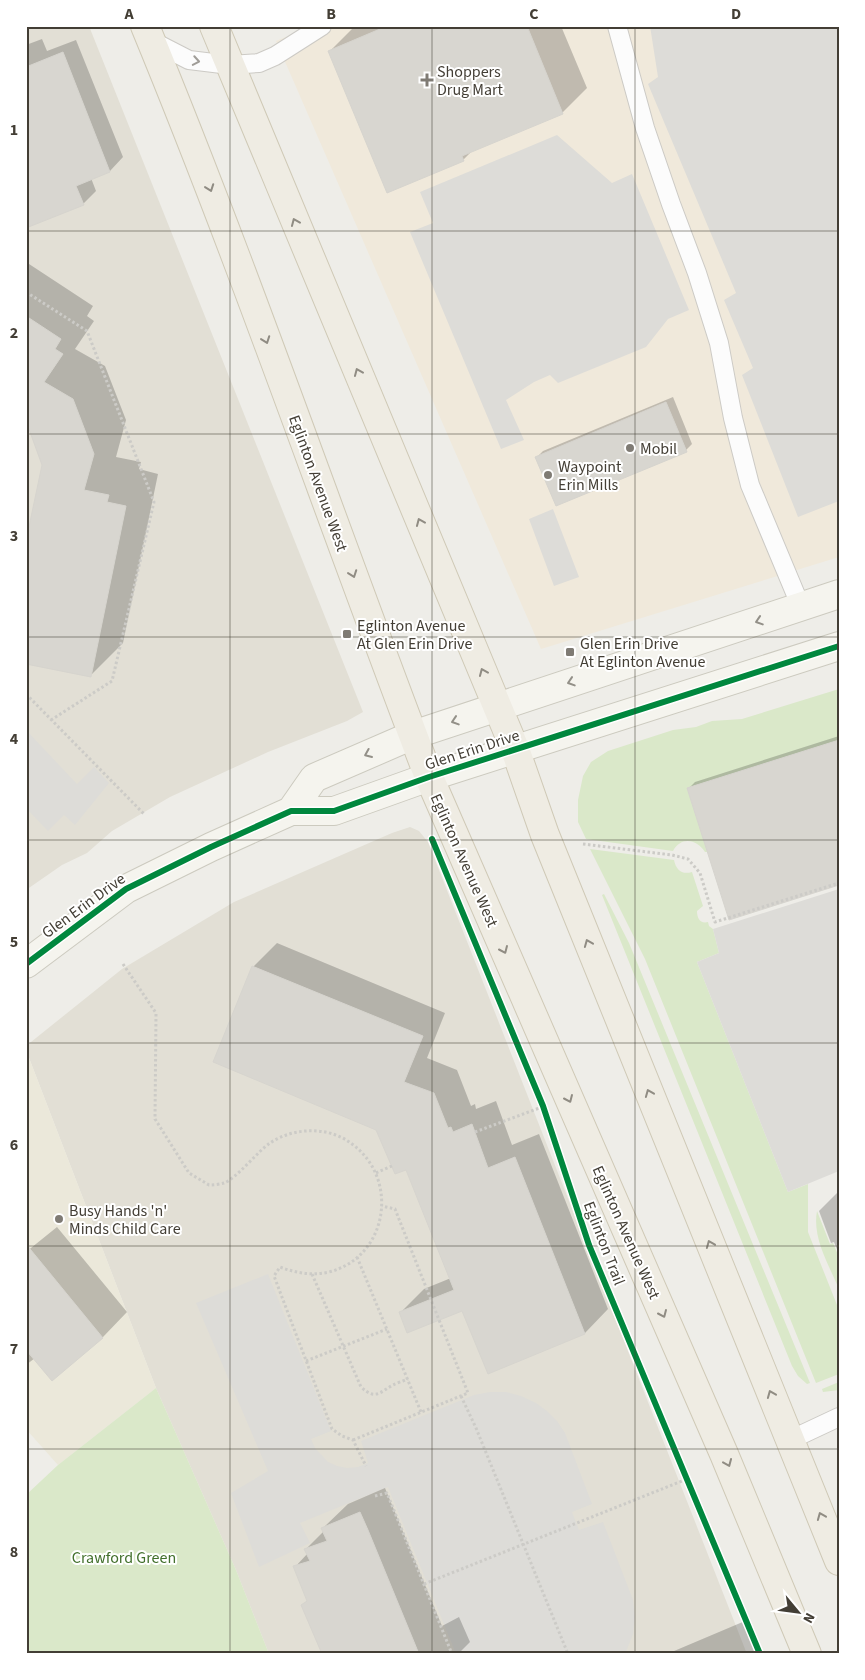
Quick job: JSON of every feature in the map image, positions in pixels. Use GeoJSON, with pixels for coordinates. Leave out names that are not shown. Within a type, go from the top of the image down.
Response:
{"type":"FeatureCollection","features":[{"type":"Feature","properties":{"kind":"main road"},"geometry":{"type":"LineString","coordinates":[[214,26],[515,749],[545,835],[839,1561]]}},
{"type":"Feature","properties":{"kind":"main road","name":"Eglinton Avenue West"},"geometry":{"type":"LineString","coordinates":[[148,34],[193,142],[429,777],[720,1445],[807,1654]]}},
{"type":"Feature","properties":{"kind":"street","name":"Glen Erin Drive"},"geometry":{"type":"LineString","coordinates":[[291,811],[314,778],[413,735],[839,594]]}},
{"type":"Feature","properties":{"kind":"street","name":"Glen Erin Drive"},"geometry":{"type":"LineString","coordinates":[[26,964],[126,889],[211,847],[291,811],[334,811],[429,777],[839,646]]}},
{"type":"Feature","properties":{"kind":"lane"},"geometry":{"type":"LineString","coordinates":[[148,34],[189,60],[230,66],[259,63],[275,56],[322,26]]}},
{"type":"Feature","properties":{"kind":"lane"},"geometry":{"type":"LineString","coordinates":[[617,26],[645,128],[671,204],[698,273],[719,344],[733,418],[750,484],[801,607]]}},
{"type":"Feature","properties":{"kind":"lane"},"geometry":{"type":"LineString","coordinates":[[790,1440],[839,1417]]}},
{"type":"Feature","properties":{"kind":"path"},"geometry":{"type":"LineString","coordinates":[[26,292],[87,331],[154,502],[112,681],[51,720]]}},
{"type":"Feature","properties":{"kind":"path"},"geometry":{"type":"LineString","coordinates":[[26,694],[144,815]]}},
{"type":"Feature","properties":{"kind":"path"},"geometry":{"type":"LineString","coordinates":[[583,844],[672,855],[688,859],[700,873],[714,922],[839,883]]}},
{"type":"Feature","properties":{"kind":"path"},"geometry":{"type":"LineString","coordinates":[[123,964],[156,1013],[155,1119],[189,1173],[209,1185],[226,1182],[270,1143],[286,1135],[302,1131],[319,1131],[336,1135],[352,1143],[364,1154],[376,1173],[380,1184],[381,1216],[376,1232],[368,1246],[357,1257],[343,1266],[328,1272],[296,1273],[280,1267],[274,1276],[332,1429],[342,1436],[353,1440],[468,1393],[395,1209],[382,1206]]}},
{"type":"Feature","properties":{"kind":"path"},"geometry":{"type":"LineString","coordinates":[[539,1097],[546,1116]]}},
{"type":"Feature","properties":{"kind":"path"},"geometry":{"type":"LineString","coordinates":[[475,1132],[543,1106]]}},
{"type":"Feature","properties":{"kind":"path"},"geometry":{"type":"LineString","coordinates":[[376,1173],[392,1166]]}},
{"type":"Feature","properties":{"kind":"path"},"geometry":{"type":"LineString","coordinates":[[357,1257],[422,1412]]}},
{"type":"Feature","properties":{"kind":"path"},"geometry":{"type":"LineString","coordinates":[[312,1274],[361,1387],[372,1395],[378,1394],[408,1379]]}},
{"type":"Feature","properties":{"kind":"path"},"geometry":{"type":"LineString","coordinates":[[306,1362],[386,1329]]}},
{"type":"Feature","properties":{"kind":"path"},"geometry":{"type":"LineString","coordinates":[[461,1396],[476,1428],[568,1654]]}},
{"type":"Feature","properties":{"kind":"path"},"geometry":{"type":"LineString","coordinates":[[353,1440],[366,1466]]}},
{"type":"Feature","properties":{"kind":"path"},"geometry":{"type":"LineString","coordinates":[[683,1470],[691,1488]]}},
{"type":"Feature","properties":{"kind":"path"},"geometry":{"type":"LineString","coordinates":[[424,1584],[687,1479]]}},
{"type":"Feature","properties":{"kind":"path"},"geometry":{"type":"LineString","coordinates":[[375,1496],[388,1493],[452,1654]]}},
{"type":"Feature","properties":{"kind":"shaded area"},"geometry":{"type":"Polygon","coordinates":[[[26,26],[89,26],[363,712],[347,721],[268,752],[170,797],[112,831],[87,853],[62,865],[26,890],[26,26]]]}},
{"type":"Feature","properties":{"kind":"shaded area"},"geometry":{"type":"Polygon","coordinates":[[[313,26],[839,26],[839,557],[541,649],[276,41],[313,26]]]}},
{"type":"Feature","properties":{"kind":"shaded area"},"geometry":{"type":"Polygon","coordinates":[[[650,26],[839,26],[839,501],[798,517],[742,375],[753,368],[724,300],[736,293],[648,84],[658,77],[650,26]]]}},
{"type":"Feature","properties":{"kind":"shaded area"},"geometry":{"type":"Polygon","coordinates":[[[557,135],[612,183],[632,174],[689,310],[668,319],[646,347],[558,383],[550,375],[534,382],[506,400],[524,440],[501,449],[410,232],[433,223],[420,192],[557,135]]]}},
{"type":"Feature","properties":{"kind":"shaded area"},"geometry":{"type":"Polygon","coordinates":[[[553,509],[579,577],[554,586],[529,519],[553,509]]]}},
{"type":"Feature","properties":{"kind":"shaded area"},"geometry":{"type":"Polygon","coordinates":[[[26,730],[77,784],[94,767],[109,783],[75,825],[64,815],[48,831],[26,808],[26,730]]]}},
{"type":"Feature","properties":{"kind":"shaded area"},"geometry":{"type":"Polygon","coordinates":[[[410,827],[419,831],[428,842],[747,1654],[269,1654],[236,1570],[156,1388],[26,1046],[122,969],[234,902],[392,833],[410,827]]]}},
{"type":"Feature","properties":{"kind":"shaded area"},"geometry":{"type":"Polygon","coordinates":[[[839,889],[839,1171],[788,1192],[697,962],[719,953],[713,929],[839,889]]]}},
{"type":"Feature","properties":{"kind":"shaded area","name":"Busy Hands 'n' Minds Child Care"},"geometry":{"type":"Polygon","coordinates":[[[26,1050],[156,1388],[58,1465],[26,1429],[26,1050]]]}},
{"type":"Feature","properties":{"kind":"shaded area"},"geometry":{"type":"Polygon","coordinates":[[[268,1274],[331,1431],[311,1439],[315,1448],[328,1462],[347,1468],[358,1467],[368,1463],[361,1441],[474,1395],[490,1392],[506,1392],[521,1396],[536,1403],[557,1421],[565,1433],[592,1504],[572,1512],[579,1530],[603,1522],[633,1600],[635,1617],[633,1634],[625,1654],[456,1654],[388,1487],[300,1523],[310,1543],[259,1567],[231,1493],[268,1471],[196,1303],[268,1274]]]}},
{"type":"Feature","properties":{"kind":"green space"},"geometry":{"type":"Polygon","coordinates":[[[839,689],[839,740],[687,788],[708,852],[705,852],[698,844],[689,841],[680,843],[673,851],[586,839],[578,822],[578,800],[583,776],[591,762],[608,751],[673,730],[696,727],[712,721],[742,719],[839,689]]]}},
{"type":"Feature","properties":{"kind":"green space"},"geometry":{"type":"Polygon","coordinates":[[[590,849],[674,860],[676,867],[680,871],[685,873],[692,872],[703,906],[697,911],[698,916],[701,921],[708,922],[709,926],[713,929],[719,953],[697,962],[788,1192],[808,1184],[808,1232],[839,1310],[839,1374],[816,1383],[645,959],[590,849]]]}},
{"type":"Feature","properties":{"kind":"green space"},"geometry":{"type":"Polygon","coordinates":[[[604,894],[629,943],[810,1383],[807,1384],[798,1376],[792,1366],[602,895],[604,894]]]}},
{"type":"Feature","properties":{"kind":"green space"},"geometry":{"type":"Polygon","coordinates":[[[817,1211],[830,1244],[833,1243],[839,1257],[839,1289],[819,1241],[816,1221],[817,1211]]]}},
{"type":"Feature","properties":{"kind":"green space"},"geometry":{"type":"Polygon","coordinates":[[[839,1382],[839,1390],[823,1392],[822,1389],[839,1382]]]}},
{"type":"Feature","properties":{"kind":"green space","name":"Crawford Green"},"geometry":{"type":"Polygon","coordinates":[[[156,1388],[236,1570],[269,1654],[26,1654],[26,1495],[58,1465],[156,1388]]]}},
{"type":"Feature","properties":{"kind":"building"},"geometry":{"type":"Polygon","coordinates":[[[387,26],[527,26],[563,114],[462,156],[464,161],[387,193],[328,51],[387,26]]]}},
{"type":"Feature","properties":{"kind":"building"},"geometry":{"type":"Polygon","coordinates":[[[63,52],[110,172],[76,186],[84,205],[26,228],[26,67],[63,52]]]}},
{"type":"Feature","properties":{"kind":"building"},"geometry":{"type":"Polygon","coordinates":[[[26,316],[61,339],[55,349],[63,354],[44,382],[73,399],[94,454],[84,490],[109,495],[107,502],[126,506],[91,677],[26,664],[26,541],[42,465],[26,421],[26,316]]]}},
{"type":"Feature","properties":{"kind":"building"},"geometry":{"type":"Polygon","coordinates":[[[666,402],[687,452],[556,506],[535,457],[666,402]]]}},
{"type":"Feature","properties":{"kind":"building"},"geometry":{"type":"Polygon","coordinates":[[[839,740],[839,885],[729,920],[687,788],[839,740]]]}},
{"type":"Feature","properties":{"kind":"building"},"geometry":{"type":"Polygon","coordinates":[[[252,966],[423,1036],[404,1082],[434,1093],[448,1128],[451,1127],[453,1132],[472,1124],[488,1168],[515,1157],[585,1334],[488,1374],[462,1311],[407,1333],[399,1312],[454,1290],[406,1170],[395,1174],[376,1130],[213,1062],[252,966]]]}},
{"type":"Feature","properties":{"kind":"building"},"geometry":{"type":"Polygon","coordinates":[[[26,1244],[103,1338],[52,1381],[26,1350],[26,1244]]]}},
{"type":"Feature","properties":{"kind":"building"},"geometry":{"type":"Polygon","coordinates":[[[360,1512],[419,1654],[322,1654],[301,1605],[307,1601],[293,1566],[310,1561],[304,1549],[327,1541],[321,1528],[360,1512]]]}},
{"type":"Feature","properties":{"kind":"cycle path"},"geometry":{"type":"LineString","coordinates":[[26,964],[126,889],[211,847],[291,811],[334,811],[429,777],[839,646]]}},
{"type":"Feature","properties":{"kind":"cycle path","name":"Eglinton Trail"},"geometry":{"type":"LineString","coordinates":[[432,839],[543,1106],[589,1245],[760,1654]]}},
{"type":"Feature","properties":{"kind":"place","name":"Shoppers Drug Mart"},"geometry":{"type":"Point","coordinates":[427,80]}},
{"type":"Feature","properties":{"kind":"place","name":"Mobil"},"geometry":{"type":"Point","coordinates":[630,448]}},
{"type":"Feature","properties":{"kind":"place","name":"Waypoint Erin Mills"},"geometry":{"type":"Point","coordinates":[548,475]}},
{"type":"Feature","properties":{"kind":"place","name":"Eglinton Avenue At Glen Erin Drive"},"geometry":{"type":"Point","coordinates":[347,634]}},
{"type":"Feature","properties":{"kind":"place","name":"Glen Erin Drive At Eglinton Avenue"},"geometry":{"type":"Point","coordinates":[570,652]}},
{"type":"Feature","properties":{"kind":"place","name":"Busy Hands 'n' Minds Child Care"},"geometry":{"type":"Point","coordinates":[59,1219]}}]}
